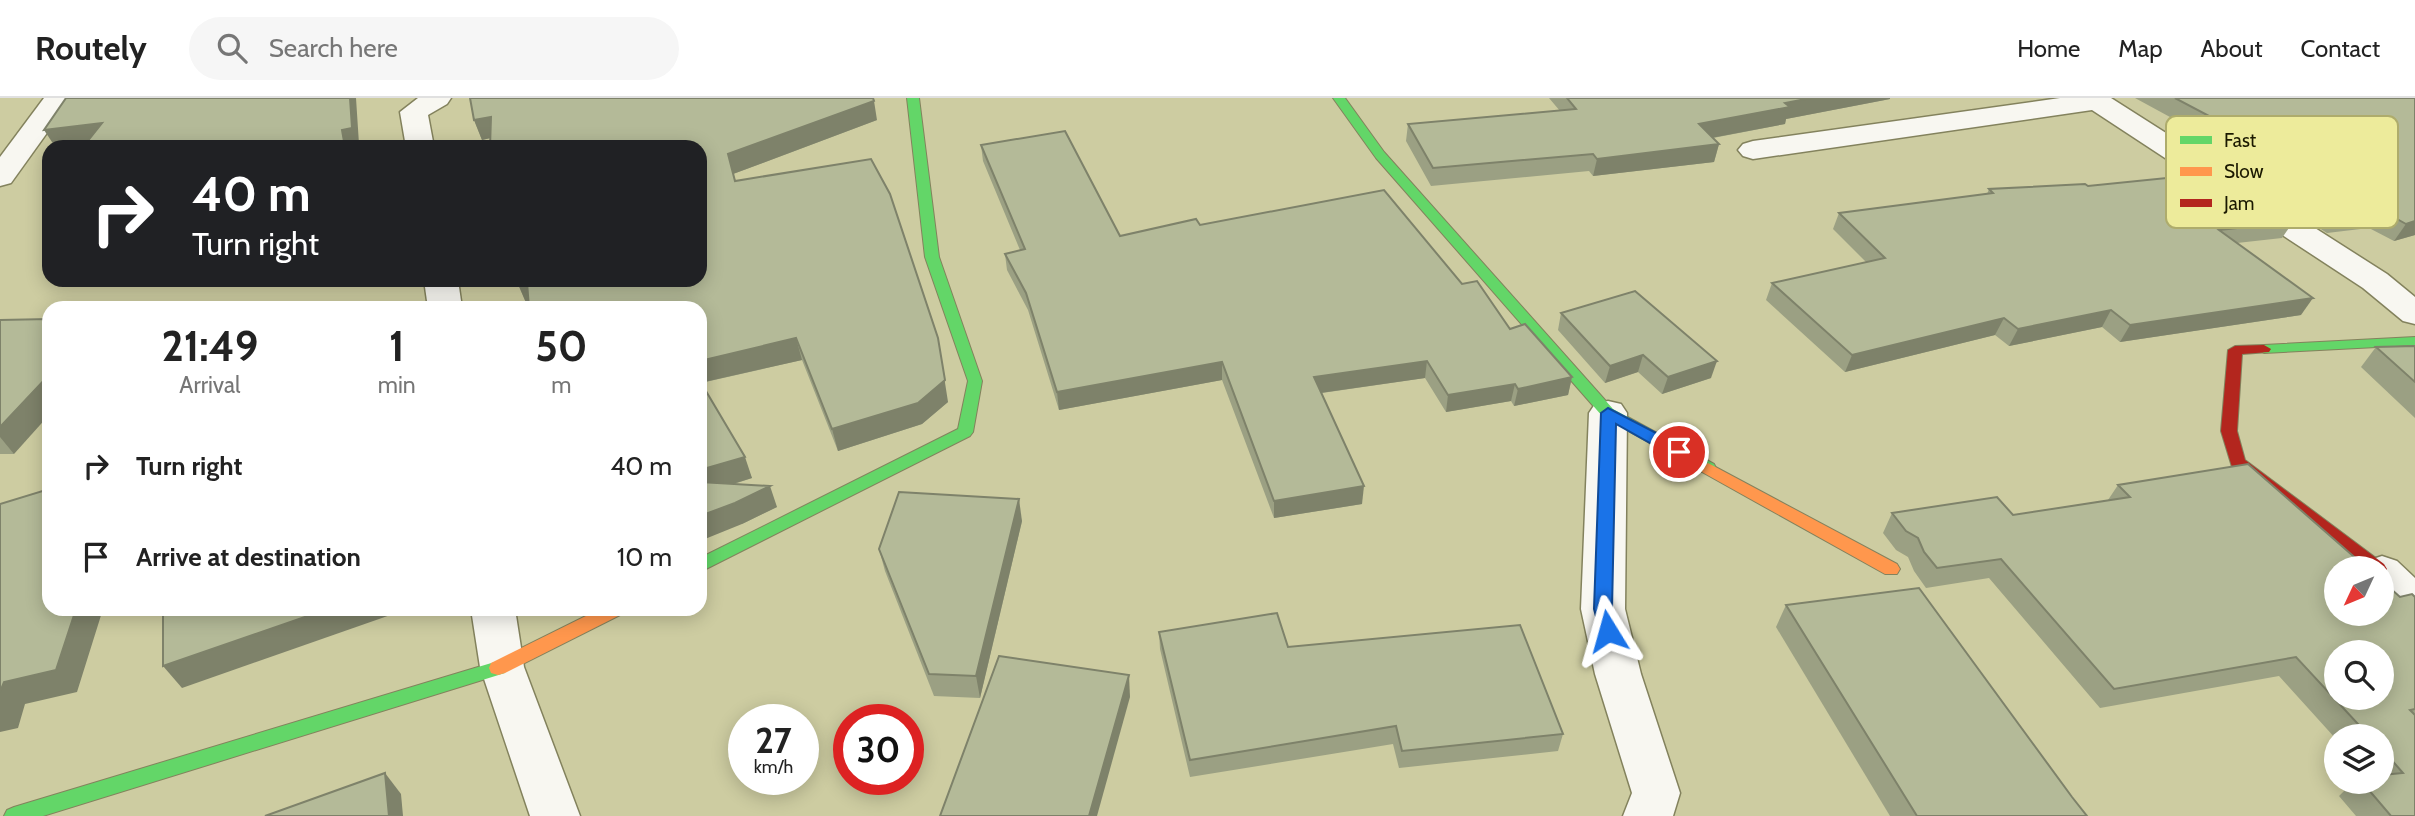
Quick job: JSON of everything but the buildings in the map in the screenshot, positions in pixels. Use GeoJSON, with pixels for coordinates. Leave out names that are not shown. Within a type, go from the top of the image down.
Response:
{"type":"FeatureCollection","features":[{"type":"Feature","properties":{"kind":"street"},"geometry":{"type":"LineString","coordinates":[[0,177],[58,98]]}},
{"type":"Feature","properties":{"kind":"street"},"geometry":{"type":"LineString","coordinates":[[707,562],[965,432],[975,381],[932,257],[913,98]]}},
{"type":"Feature","properties":{"kind":"street"},"geometry":{"type":"LineString","coordinates":[[1339,98],[1381,155],[1608,413],[1891,569]]}},
{"type":"Feature","properties":{"kind":"street"},"geometry":{"type":"LineString","coordinates":[[1753,150],[2094,100],[2166,146]]}},
{"type":"Feature","properties":{"kind":"street"},"geometry":{"type":"LineString","coordinates":[[420,140],[421,103]]}},
{"type":"Feature","properties":{"kind":"street"},"geometry":{"type":"LineString","coordinates":[[2293,228],[2375,281],[2415,314]]}},
{"type":"Feature","properties":{"kind":"street"},"geometry":{"type":"LineString","coordinates":[[2361,556],[2238,463],[2229,431],[2235,350],[2415,341]]}},
{"type":"Feature","properties":{"kind":"street"},"geometry":{"type":"LineString","coordinates":[[1608,413],[1603,609],[1618,674],[1656,793],[1648,816]]}},
{"type":"Feature","properties":{"kind":"street"},"geometry":{"type":"LineString","coordinates":[[2394,583],[2415,603]]}},
{"type":"Feature","properties":{"kind":"street"},"geometry":{"type":"LineString","coordinates":[[494,616],[502,667],[555,816]]}},
{"type":"Feature","properties":{"kind":"street"},"geometry":{"type":"LineString","coordinates":[[15,816],[502,667],[602,616]]}},
{"type":"Feature","properties":{"kind":"traffic: fast"},"geometry":{"type":"LineString","coordinates":[[707,562],[965,432],[975,381],[932,257],[913,98]]}},
{"type":"Feature","properties":{"kind":"traffic: fast"},"geometry":{"type":"LineString","coordinates":[[1339,98],[1380,155],[1608,413],[1708,468]]}},
{"type":"Feature","properties":{"kind":"traffic: fast"},"geometry":{"type":"LineString","coordinates":[[2264,349],[2415,341]]}},
{"type":"Feature","properties":{"kind":"traffic: fast"},"geometry":{"type":"LineString","coordinates":[[14,816],[498,668]]}},
{"type":"Feature","properties":{"kind":"traffic: slow"},"geometry":{"type":"LineString","coordinates":[[1708,468],[1891,569]]}},
{"type":"Feature","properties":{"kind":"traffic: slow"},"geometry":{"type":"LineString","coordinates":[[498,668],[602,616]]}},
{"type":"Feature","properties":{"kind":"traffic: jam"},"geometry":{"type":"LineString","coordinates":[[2264,349],[2235,350],[2229,431],[2238,463],[2361,556]]}},
{"type":"Feature","properties":{"kind":"route"},"geometry":{"type":"LineString","coordinates":[[1608,631],[1603,609],[1608,413],[1679,452]]}}]}
